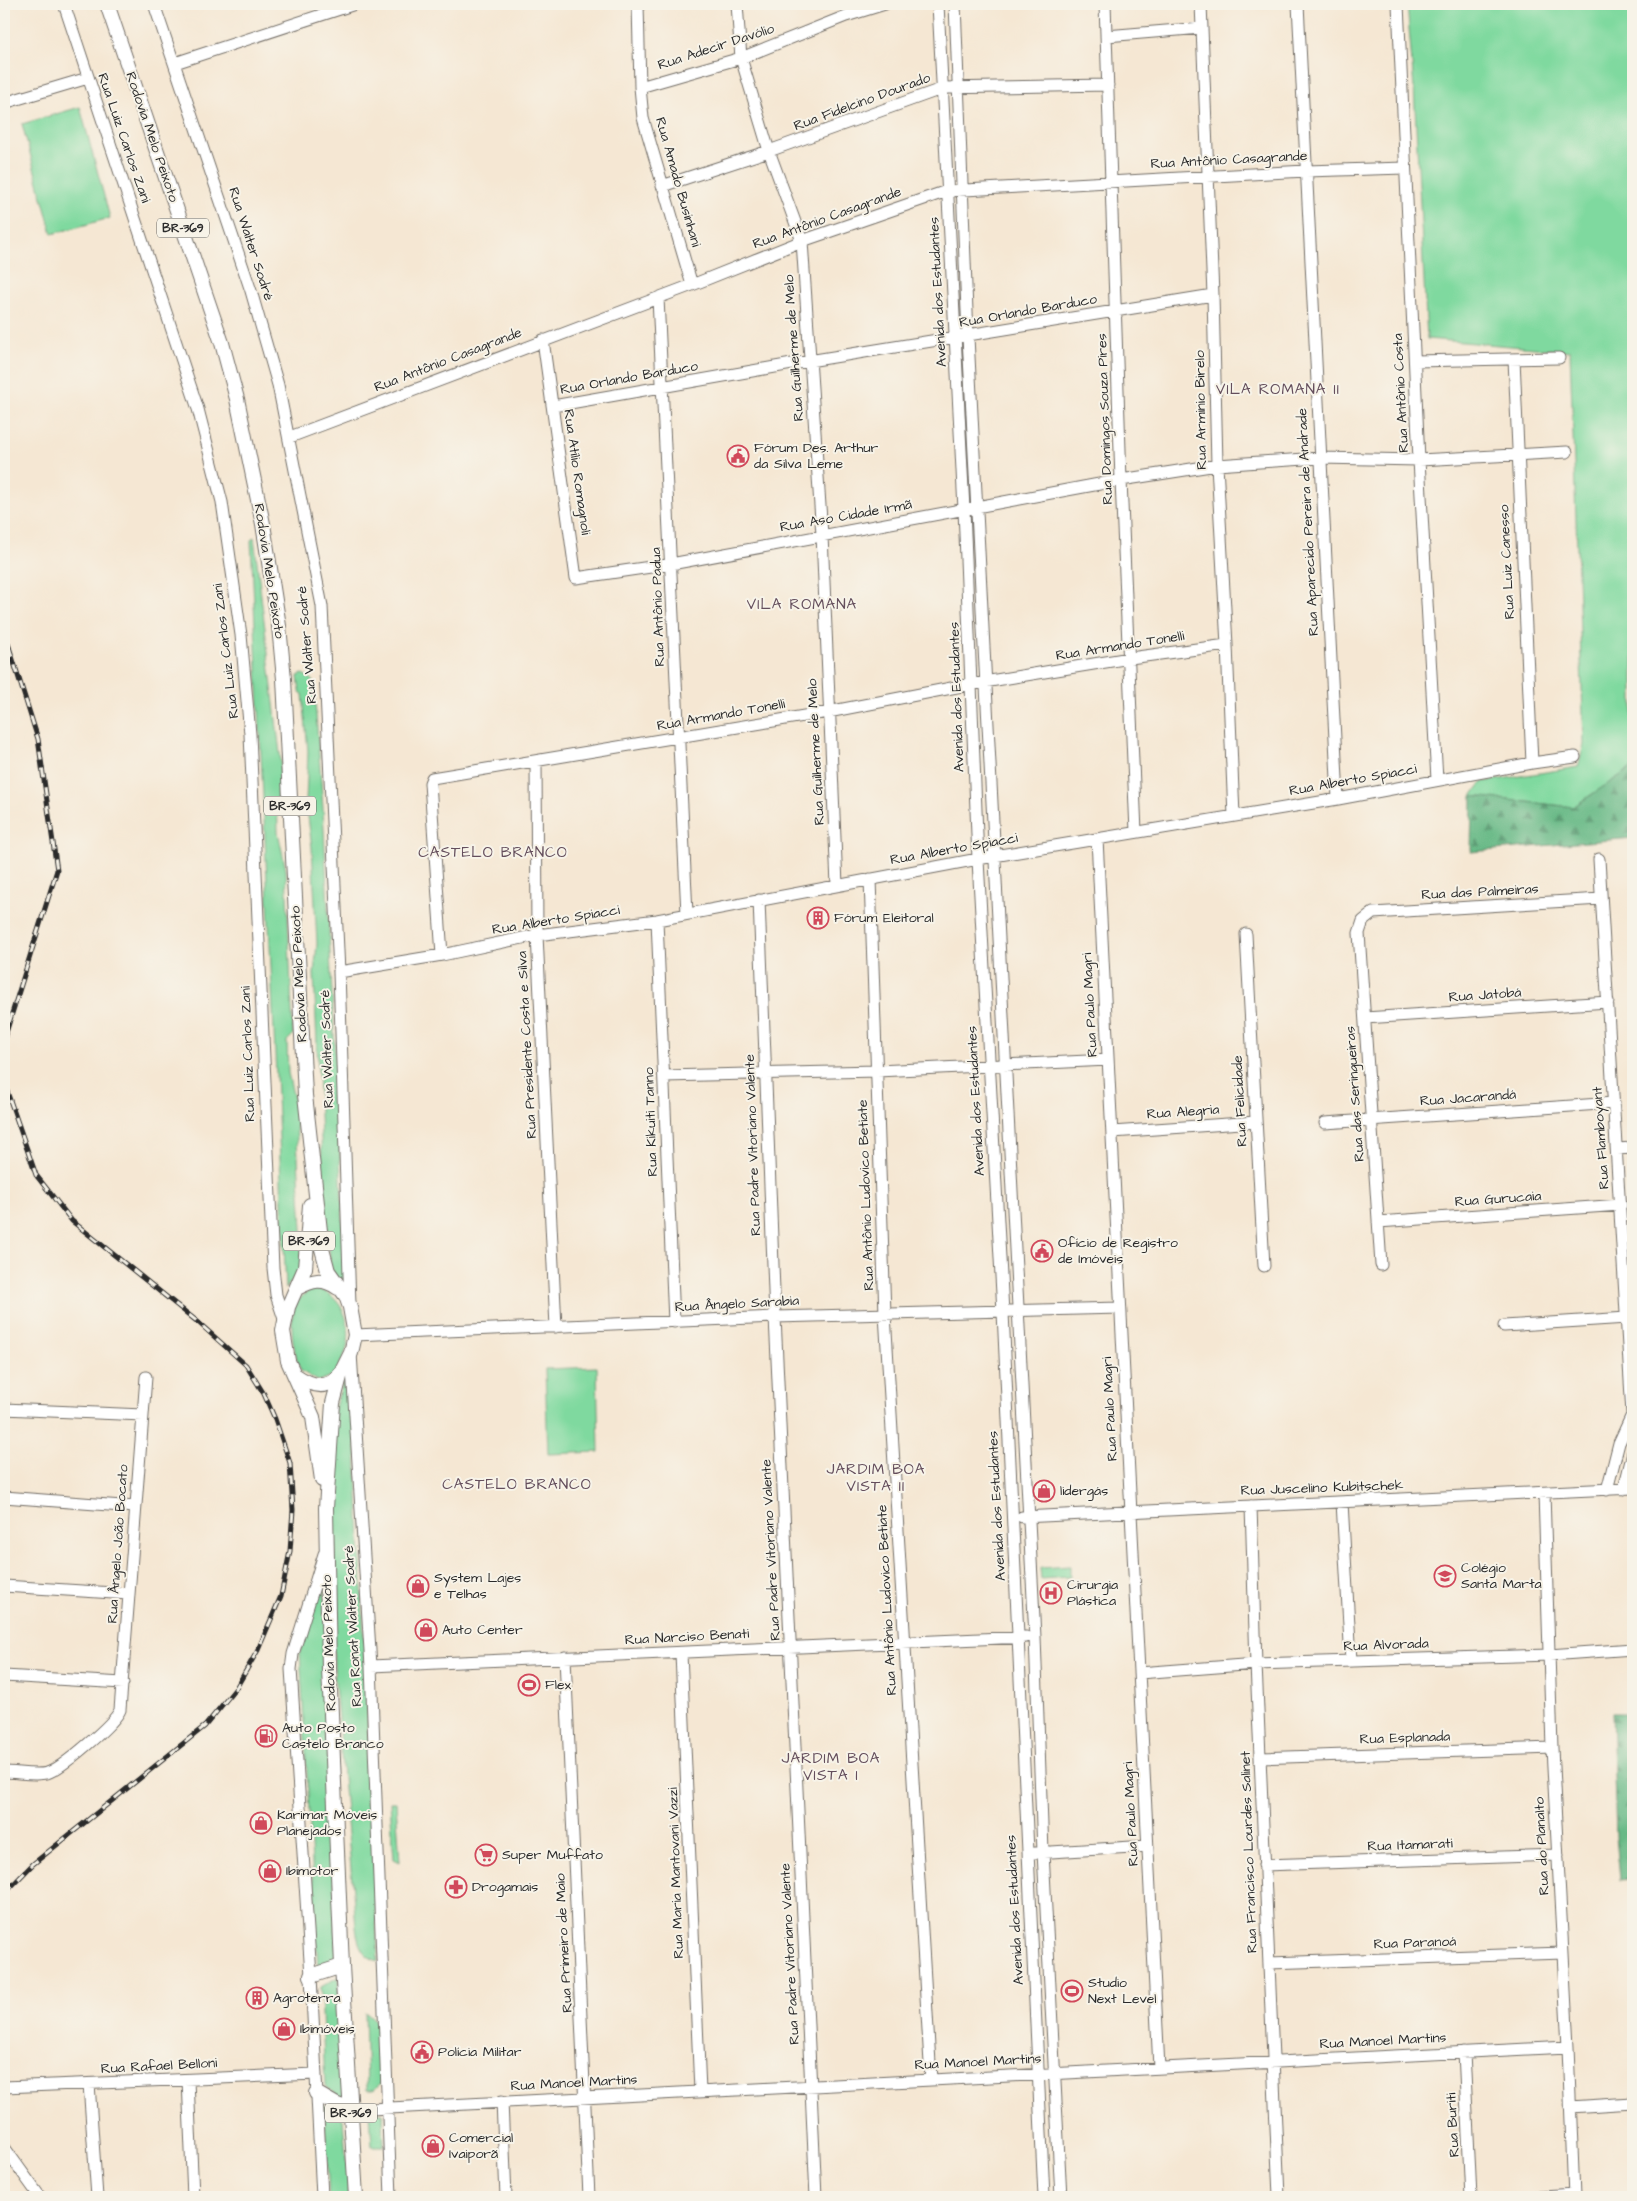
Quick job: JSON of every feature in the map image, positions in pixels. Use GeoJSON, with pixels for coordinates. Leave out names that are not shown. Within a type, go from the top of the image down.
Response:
{"type":"FeatureCollection","features":[{"type":"Feature","properties":{"kind":"main road","name":"Rodovia Melo Peixoto"},"geometry":{"type":"LineString","coordinates":[[107,4],[222,343],[241,418],[263,524],[279,626],[284,679],[305,1095],[322,1249],[328,1271],[346,1296],[355,1335],[351,1353],[341,1373],[333,1403],[326,1508],[326,1547],[329,1668],[342,1966],[356,2197]]}},
{"type":"Feature","properties":{"kind":"main road","name":"Rodovia Melo Peixoto"},"geometry":{"type":"LineString","coordinates":[[312,1160],[305,1268],[284,1318],[284,1345],[288,1361],[313,1417],[326,1508]]}},
{"type":"Feature","properties":{"kind":"main road"},"geometry":{"type":"LineString","coordinates":[[297,1288],[316,1280],[324,1280],[340,1290]]}},
{"type":"Feature","properties":{"kind":"main road"},"geometry":{"type":"LineString","coordinates":[[295,1376],[317,1386],[334,1380],[341,1373]]}},
{"type":"Feature","properties":{"kind":"main road"},"geometry":{"type":"LineString","coordinates":[[311,1976],[342,1966]]}},
{"type":"Feature","properties":{"kind":"main road"},"geometry":{"type":"LineString","coordinates":[[316,2093],[335,2104],[351,2110]]}},
{"type":"Feature","properties":{"kind":"street","name":"Rua Luiz Carlos Zani"},"geometry":{"type":"LineString","coordinates":[[64,4],[190,382],[222,502],[241,635],[250,734],[273,1268],[276,1295],[284,1318]]}},
{"type":"Feature","properties":{"kind":"street","name":"Rua Walter Sodré"},"geometry":{"type":"LineString","coordinates":[[154,4],[251,290],[278,385],[290,437],[322,606],[339,972],[350,1307]]}},
{"type":"Feature","properties":{"kind":"street"},"geometry":{"type":"LineString","coordinates":[[175,63],[340,6],[355,4]]}},
{"type":"Feature","properties":{"kind":"street","name":"Rua Amado Businhani"},"geometry":{"type":"LineString","coordinates":[[638,4],[640,86],[643,118],[692,285]]}},
{"type":"Feature","properties":{"kind":"street","name":"Rua Guilherme de Melo"},"geometry":{"type":"LineString","coordinates":[[737,4],[741,58],[769,151],[802,241],[822,535],[828,712],[837,885]]}},
{"type":"Feature","properties":{"kind":"street"},"geometry":{"type":"LineString","coordinates":[[845,4],[846,16]]}},
{"type":"Feature","properties":{"kind":"street","name":"Rua Adecir Davólio"},"geometry":{"type":"LineString","coordinates":[[640,86],[741,58],[846,16],[885,4]]}},
{"type":"Feature","properties":{"kind":"street","name":"Avenida dos Estudantes"},"geometry":{"type":"LineString","coordinates":[[938,4],[944,88],[947,192],[972,684],[978,860],[1003,1312],[1044,2197]]}},
{"type":"Feature","properties":{"kind":"street","name":"Avenida dos Estudantes"},"geometry":{"type":"LineString","coordinates":[[955,4],[976,506],[1029,1516],[1060,2197]]}},
{"type":"Feature","properties":{"kind":"street","name":"Rua Domingos Souza Pires"},"geometry":{"type":"LineString","coordinates":[[1105,4],[1117,311],[1121,480],[1136,832]]}},
{"type":"Feature","properties":{"kind":"street","name":"Rua Arminio Birelo"},"geometry":{"type":"LineString","coordinates":[[1201,4],[1213,295],[1217,465],[1234,816]]}},
{"type":"Feature","properties":{"kind":"street","name":"Rua Aparecido Pereira de Andrade"},"geometry":{"type":"LineString","coordinates":[[1298,4],[1338,799]]}},
{"type":"Feature","properties":{"kind":"street","name":"Rua Antônio Costa"},"geometry":{"type":"LineString","coordinates":[[1398,4],[1419,460],[1437,780]]}},
{"type":"Feature","properties":{"kind":"street"},"geometry":{"type":"LineString","coordinates":[[1106,36],[1202,28]]}},
{"type":"Feature","properties":{"kind":"street"},"geometry":{"type":"LineString","coordinates":[[4,103],[88,78]]}},
{"type":"Feature","properties":{"kind":"street","name":"Rua Fidelcino Dourado"},"geometry":{"type":"LineString","coordinates":[[662,186],[769,151],[944,88],[1108,85]]}},
{"type":"Feature","properties":{"kind":"street","name":"Rua Antônio Casagrande"},"geometry":{"type":"LineString","coordinates":[[290,437],[692,285],[802,241],[947,192],[1112,181],[1405,168]]}},
{"type":"Feature","properties":{"kind":"street","name":"Rua Orlando Barduco"},"geometry":{"type":"LineString","coordinates":[[553,406],[809,361],[968,337],[1213,295]]}},
{"type":"Feature","properties":{"kind":"street","name":"Rua Antônio Padua"},"geometry":{"type":"LineString","coordinates":[[658,298],[687,914]]}},
{"type":"Feature","properties":{"kind":"street","name":"Rua Atílio Romagnoli"},"geometry":{"type":"LineString","coordinates":[[543,340],[576,578]]}},
{"type":"Feature","properties":{"kind":"street"},"geometry":{"type":"LineString","coordinates":[[1415,361],[1559,358]]}},
{"type":"Feature","properties":{"kind":"street","name":"Rua Luiz Canesso"},"geometry":{"type":"LineString","coordinates":[[1514,359],[1532,763]]}},
{"type":"Feature","properties":{"kind":"street"},"geometry":{"type":"LineString","coordinates":[[1217,465],[1320,458],[1419,460],[1567,452]]}},
{"type":"Feature","properties":{"kind":"street","name":"Rua Aso Cidade Irmã"},"geometry":{"type":"LineString","coordinates":[[576,578],[671,564],[964,510],[976,506],[1217,465]]}},
{"type":"Feature","properties":{"kind":"street","name":"Rua Armando Tonelli"},"geometry":{"type":"LineString","coordinates":[[442,955],[430,783],[432,778],[828,712],[972,684],[1130,658],[1227,645]]}},
{"type":"Feature","properties":{"kind":"street","name":"Rua Alberto Spiacci"},"geometry":{"type":"LineString","coordinates":[[339,972],[442,955],[537,935],[657,920],[994,856],[1338,799],[1532,763],[1575,757]]}},
{"type":"Feature","properties":{"kind":"street","name":"Rua Presidente Costa e Silva"},"geometry":{"type":"LineString","coordinates":[[536,760],[537,935],[556,1327]]}},
{"type":"Feature","properties":{"kind":"street","name":"Rua Paulo Magri"},"geometry":{"type":"LineString","coordinates":[[1097,839],[1159,2068]]}},
{"type":"Feature","properties":{"kind":"street","name":"Rua Flamboyant"},"geometry":{"type":"LineString","coordinates":[[1599,859],[1633,1431]]}},
{"type":"Feature","properties":{"kind":"street","name":"Rua Antônio Ludovico Betiate"},"geometry":{"type":"LineString","coordinates":[[870,879],[885,1314],[930,2080]]}},
{"type":"Feature","properties":{"kind":"street","name":"Rua das Palmeiras"},"geometry":{"type":"LineString","coordinates":[[1363,921],[1373,913],[1601,899]]}},
{"type":"Feature","properties":{"kind":"street","name":"Rua Padre Vitoriano Valente"},"geometry":{"type":"LineString","coordinates":[[760,900],[774,1317],[816,2197]]}},
{"type":"Feature","properties":{"kind":"street","name":"Rua Kikuiti Tanno"},"geometry":{"type":"LineString","coordinates":[[657,920],[674,1322]]}},
{"type":"Feature","properties":{"kind":"street","name":"Rua das Seringueiras"},"geometry":{"type":"LineString","coordinates":[[1363,921],[1360,933],[1381,1265]]}},
{"type":"Feature","properties":{"kind":"street","name":"Rua Felicidade"},"geometry":{"type":"LineString","coordinates":[[1246,934],[1264,1266]]}},
{"type":"Feature","properties":{"kind":"street","name":"Rua Jatobá"},"geometry":{"type":"LineString","coordinates":[[1365,1018],[1608,1002]]}},
{"type":"Feature","properties":{"kind":"street"},"geometry":{"type":"LineString","coordinates":[[664,1076],[877,1071],[1108,1060]]}},
{"type":"Feature","properties":{"kind":"street","name":"Rua Jacarandá"},"geometry":{"type":"LineString","coordinates":[[1324,1123],[1614,1103]]}},
{"type":"Feature","properties":{"kind":"street","name":"Rua Alegria"},"geometry":{"type":"LineString","coordinates":[[1112,1132],[1256,1122]]}},
{"type":"Feature","properties":{"kind":"street"},"geometry":{"type":"LineString","coordinates":[[1617,1149],[1633,1148]]}},
{"type":"Feature","properties":{"kind":"street","name":"Rua Gurucaia"},"geometry":{"type":"LineString","coordinates":[[1378,1222],[1620,1206]]}},
{"type":"Feature","properties":{"kind":"street","name":"Rua Ângelo Sarabia"},"geometry":{"type":"LineString","coordinates":[[355,1335],[774,1317],[1120,1308]]}},
{"type":"Feature","properties":{"kind":"street"},"geometry":{"type":"LineString","coordinates":[[1504,1326],[1627,1318]]}},
{"type":"Feature","properties":{"kind":"street","name":"Rua Ronat Walter Sodré"},"geometry":{"type":"LineString","coordinates":[[351,1353],[371,1666],[392,2197]]}},
{"type":"Feature","properties":{"kind":"street","name":"Rua Ângelo João Bocato"},"geometry":{"type":"LineString","coordinates":[[4,1772],[48,1773],[74,1756],[119,1713],[122,1707],[135,1506],[146,1377]]}},
{"type":"Feature","properties":{"kind":"street"},"geometry":{"type":"LineString","coordinates":[[4,1408],[143,1416]]}},
{"type":"Feature","properties":{"kind":"street"},"geometry":{"type":"LineString","coordinates":[[1607,1490],[1619,1443],[1631,1415]]}},
{"type":"Feature","properties":{"kind":"street"},"geometry":{"type":"LineString","coordinates":[[1629,1488],[1633,1452]]}},
{"type":"Feature","properties":{"kind":"street","name":"Rua Juscelino Kubitschek"},"geometry":{"type":"LineString","coordinates":[[1013,1517],[1629,1488]]}},
{"type":"Feature","properties":{"kind":"street","name":"Rua do Planalto"},"geometry":{"type":"LineString","coordinates":[[1544,1493],[1552,1748],[1574,2195]]}},
{"type":"Feature","properties":{"kind":"street"},"geometry":{"type":"LineString","coordinates":[[4,1497],[135,1506]]}},
{"type":"Feature","properties":{"kind":"street"},"geometry":{"type":"LineString","coordinates":[[1342,1502],[1351,1661]]}},
{"type":"Feature","properties":{"kind":"street","name":"Rua Francisco Lourdes Salinet"},"geometry":{"type":"LineString","coordinates":[[1251,1506],[1264,1865],[1279,2197]]}},
{"type":"Feature","properties":{"kind":"street"},"geometry":{"type":"LineString","coordinates":[[322,2197],[311,1976],[291,1669],[293,1654],[326,1547]]}},
{"type":"Feature","properties":{"kind":"street"},"geometry":{"type":"LineString","coordinates":[[4,1586],[129,1594]]}},
{"type":"Feature","properties":{"kind":"street","name":"Rua Narciso Benati"},"geometry":{"type":"LineString","coordinates":[[371,1666],[681,1653],[904,1641],[1035,1637]]}},
{"type":"Feature","properties":{"kind":"street","name":"Rua Alvorada"},"geometry":{"type":"LineString","coordinates":[[1139,1673],[1256,1664],[1549,1655],[1633,1649]]}},
{"type":"Feature","properties":{"kind":"street","name":"Rua Maria Mantovani Vazzi"},"geometry":{"type":"LineString","coordinates":[[681,1653],[700,2091]]}},
{"type":"Feature","properties":{"kind":"street","name":"Rua Primeiro de Maio"},"geometry":{"type":"LineString","coordinates":[[565,1657],[590,2197]]}},
{"type":"Feature","properties":{"kind":"street"},"geometry":{"type":"LineString","coordinates":[[4,1676],[123,1683]]}},
{"type":"Feature","properties":{"kind":"street","name":"Rua Esplanada"},"geometry":{"type":"LineString","coordinates":[[1260,1758],[1552,1748]]}},
{"type":"Feature","properties":{"kind":"street"},"geometry":{"type":"LineString","coordinates":[[1027,1853],[1148,1846]]}},
{"type":"Feature","properties":{"kind":"street","name":"Rua Itamarati"},"geometry":{"type":"LineString","coordinates":[[1264,1865],[1558,1855]]}},
{"type":"Feature","properties":{"kind":"street","name":"Rua Paranoá"},"geometry":{"type":"LineString","coordinates":[[1268,1963],[1563,1953]]}},
{"type":"Feature","properties":{"kind":"street"},"geometry":{"type":"LineString","coordinates":[[1033,1966],[1048,1966]]}},
{"type":"Feature","properties":{"kind":"street","name":"Rua Manoel Martins"},"geometry":{"type":"LineString","coordinates":[[351,2110],[1568,2047]]}},
{"type":"Feature","properties":{"kind":"street","name":"Rua Buriti"},"geometry":{"type":"LineString","coordinates":[[1464,2052],[1471,2197]]}},
{"type":"Feature","properties":{"kind":"street","name":"Rua Rafael Belloni"},"geometry":{"type":"LineString","coordinates":[[6,2089],[316,2074]]}},
{"type":"Feature","properties":{"kind":"street"},"geometry":{"type":"LineString","coordinates":[[188,2080],[193,2197]]}},
{"type":"Feature","properties":{"kind":"street"},"geometry":{"type":"LineString","coordinates":[[89,2084],[97,2197]]}},
{"type":"Feature","properties":{"kind":"street"},"geometry":{"type":"LineString","coordinates":[[502,2101],[506,2197]]}},
{"type":"Feature","properties":{"kind":"street"},"geometry":{"type":"LineString","coordinates":[[1570,2106],[1633,2103]]}},
{"type":"Feature","properties":{"kind":"street"},"geometry":{"type":"LineString","coordinates":[[4,2147],[40,2197]]}},
{"type":"Feature","properties":{"kind":"street"},"geometry":{"type":"LineString","coordinates":[[1527,2197],[1574,2195]]}},
{"type":"Feature","properties":{"kind":"green space"},"geometry":{"type":"Polygon","coordinates":[[[1407,4],[1633,4],[1633,767],[1573,807],[1472,796],[1482,782],[1578,767],[1584,744],[1570,351],[1427,339],[1414,88],[1407,4]]]}},
{"type":"Feature","properties":{"kind":"green space"},"geometry":{"type":"Polygon","coordinates":[[[80,107],[110,218],[52,234],[22,124],[80,107]]]}},
{"type":"Feature","properties":{"kind":"green space"},"geometry":{"type":"Polygon","coordinates":[[[254,537],[281,762],[277,796],[278,832],[286,870],[293,1035],[287,1041],[288,1073],[295,1103],[303,1247],[301,1269],[286,1288],[251,540],[254,537]]]}},
{"type":"Feature","properties":{"kind":"green space"},"geometry":{"type":"Polygon","coordinates":[[[303,674],[312,680],[314,688],[323,808],[346,1281],[337,1278],[331,1269],[323,1185],[314,974],[317,944],[312,848],[306,801],[308,752],[303,694],[300,692],[298,676],[303,674]]]}},
{"type":"Feature","properties":{"kind":"green space"},"geometry":{"type":"Polygon","coordinates":[[[1633,767],[1633,838],[1471,852],[1472,796],[1573,807],[1633,767]]]}},
{"type":"Feature","properties":{"kind":"green space"},"geometry":{"type":"Polygon","coordinates":[[[312,1289],[321,1290],[329,1294],[341,1307],[348,1324],[349,1333],[346,1350],[335,1375],[318,1381],[301,1371],[294,1349],[292,1333],[295,1306],[312,1289]]]}},
{"type":"Feature","properties":{"kind":"green space"},"geometry":{"type":"Polygon","coordinates":[[[352,1355],[378,1961],[368,1956],[361,1948],[356,1927],[335,1684],[326,1508],[335,1407],[352,1355]]]}},
{"type":"Feature","properties":{"kind":"green space"},"geometry":{"type":"Polygon","coordinates":[[[597,1367],[599,1452],[548,1454],[545,1369],[597,1367]]]}},
{"type":"Feature","properties":{"kind":"green space"},"geometry":{"type":"Polygon","coordinates":[[[1070,1566],[1070,1577],[1041,1579],[1040,1568],[1070,1566]]]}},
{"type":"Feature","properties":{"kind":"green space"},"geometry":{"type":"Polygon","coordinates":[[[324,1572],[337,1960],[318,1969],[300,1652],[324,1572]]]}},
{"type":"Feature","properties":{"kind":"green space"},"geometry":{"type":"Polygon","coordinates":[[[1612,1712],[1633,1712],[1633,1879],[1620,1880],[1616,1837],[1612,1712]]]}},
{"type":"Feature","properties":{"kind":"green space"},"geometry":{"type":"Polygon","coordinates":[[[390,1802],[396,1802],[400,1862],[394,1859],[390,1802]]]}},
{"type":"Feature","properties":{"kind":"green space"},"geometry":{"type":"Polygon","coordinates":[[[338,1977],[345,2100],[325,2086],[321,1987],[338,1977]]]}},
{"type":"Feature","properties":{"kind":"green space"},"geometry":{"type":"Polygon","coordinates":[[[365,2012],[378,2023],[381,2083],[374,2090],[367,2090],[365,2012]]]}},
{"type":"Feature","properties":{"kind":"green space"},"geometry":{"type":"Polygon","coordinates":[[[324,2105],[343,2119],[349,2197],[329,2197],[324,2105]]]}},
{"type":"Feature","properties":{"kind":"green space"},"geometry":{"type":"Polygon","coordinates":[[[377,2111],[383,2114],[384,2146],[372,2146],[370,2112],[377,2111]]]}},
{"type":"Feature","properties":{"kind":"railway"},"geometry":{"type":"LineString","coordinates":[[4,631],[38,739],[57,870],[4,1039]]}},
{"type":"Feature","properties":{"kind":"railway"},"geometry":{"type":"LineString","coordinates":[[4,1083],[36,1175],[72,1221],[199,1323],[246,1365],[264,1394],[290,1463],[293,1510],[290,1551],[281,1596],[258,1650],[236,1688],[205,1726],[33,1864],[4,1894]]}},
{"type":"Feature","properties":{"kind":"place","name":"Fórum Des. Arthur da Silva Leme"},"geometry":{"type":"Point","coordinates":[738,456]}},
{"type":"Feature","properties":{"kind":"place","name":"Fórum Eleitoral"},"geometry":{"type":"Point","coordinates":[818,918]}},
{"type":"Feature","properties":{"kind":"place","name":"Ofício de Registro de Imóveis"},"geometry":{"type":"Point","coordinates":[1042,1251]}},
{"type":"Feature","properties":{"kind":"place","name":"lidergás"},"geometry":{"type":"Point","coordinates":[1044,1491]}},
{"type":"Feature","properties":{"kind":"place","name":"Colégio Santa Marta"},"geometry":{"type":"Point","coordinates":[1445,1576]}},
{"type":"Feature","properties":{"kind":"place","name":"System Lajes e Telhas"},"geometry":{"type":"Point","coordinates":[418,1586]}},
{"type":"Feature","properties":{"kind":"place","name":"Cirurgia Plástica"},"geometry":{"type":"Point","coordinates":[1051,1593]}},
{"type":"Feature","properties":{"kind":"place","name":"Auto Center"},"geometry":{"type":"Point","coordinates":[426,1630]}},
{"type":"Feature","properties":{"kind":"place","name":"Flex"},"geometry":{"type":"Point","coordinates":[529,1685]}},
{"type":"Feature","properties":{"kind":"place","name":"Auto Posto Castelo Branco"},"geometry":{"type":"Point","coordinates":[266,1736]}},
{"type":"Feature","properties":{"kind":"place","name":"Karimar Móveis Planejados"},"geometry":{"type":"Point","coordinates":[261,1823]}},
{"type":"Feature","properties":{"kind":"place","name":"Super Muffato"},"geometry":{"type":"Point","coordinates":[486,1855]}},
{"type":"Feature","properties":{"kind":"place","name":"Ibimotor"},"geometry":{"type":"Point","coordinates":[270,1871]}},
{"type":"Feature","properties":{"kind":"place","name":"Drogamais"},"geometry":{"type":"Point","coordinates":[456,1887]}},
{"type":"Feature","properties":{"kind":"place","name":"Studio Next Level"},"geometry":{"type":"Point","coordinates":[1072,1991]}},
{"type":"Feature","properties":{"kind":"place","name":"Agroterra"},"geometry":{"type":"Point","coordinates":[257,1998]}},
{"type":"Feature","properties":{"kind":"place","name":"Ibimóveis"},"geometry":{"type":"Point","coordinates":[284,2029]}},
{"type":"Feature","properties":{"kind":"place","name":"Polícia Militar"},"geometry":{"type":"Point","coordinates":[422,2052]}},
{"type":"Feature","properties":{"kind":"place","name":"Comercial Ivaiporã"},"geometry":{"type":"Point","coordinates":[433,2146]}},
{"type":"Feature","properties":{"kind":"district","name":"VILA ROMANA II"},"geometry":{"type":"Point","coordinates":[1278,389]}},
{"type":"Feature","properties":{"kind":"district","name":"VILA ROMANA"},"geometry":{"type":"Point","coordinates":[802,604]}},
{"type":"Feature","properties":{"kind":"district","name":"CASTELO BRANCO"},"geometry":{"type":"Point","coordinates":[493,852]}},
{"type":"Feature","properties":{"kind":"district","name":"JARDIM BOA VISTA II"},"geometry":{"type":"Point","coordinates":[876,1478]}},
{"type":"Feature","properties":{"kind":"district","name":"CASTELO BRANCO"},"geometry":{"type":"Point","coordinates":[517,1484]}},
{"type":"Feature","properties":{"kind":"district","name":"JARDIM BOA VISTA I"},"geometry":{"type":"Point","coordinates":[831,1766]}}]}
